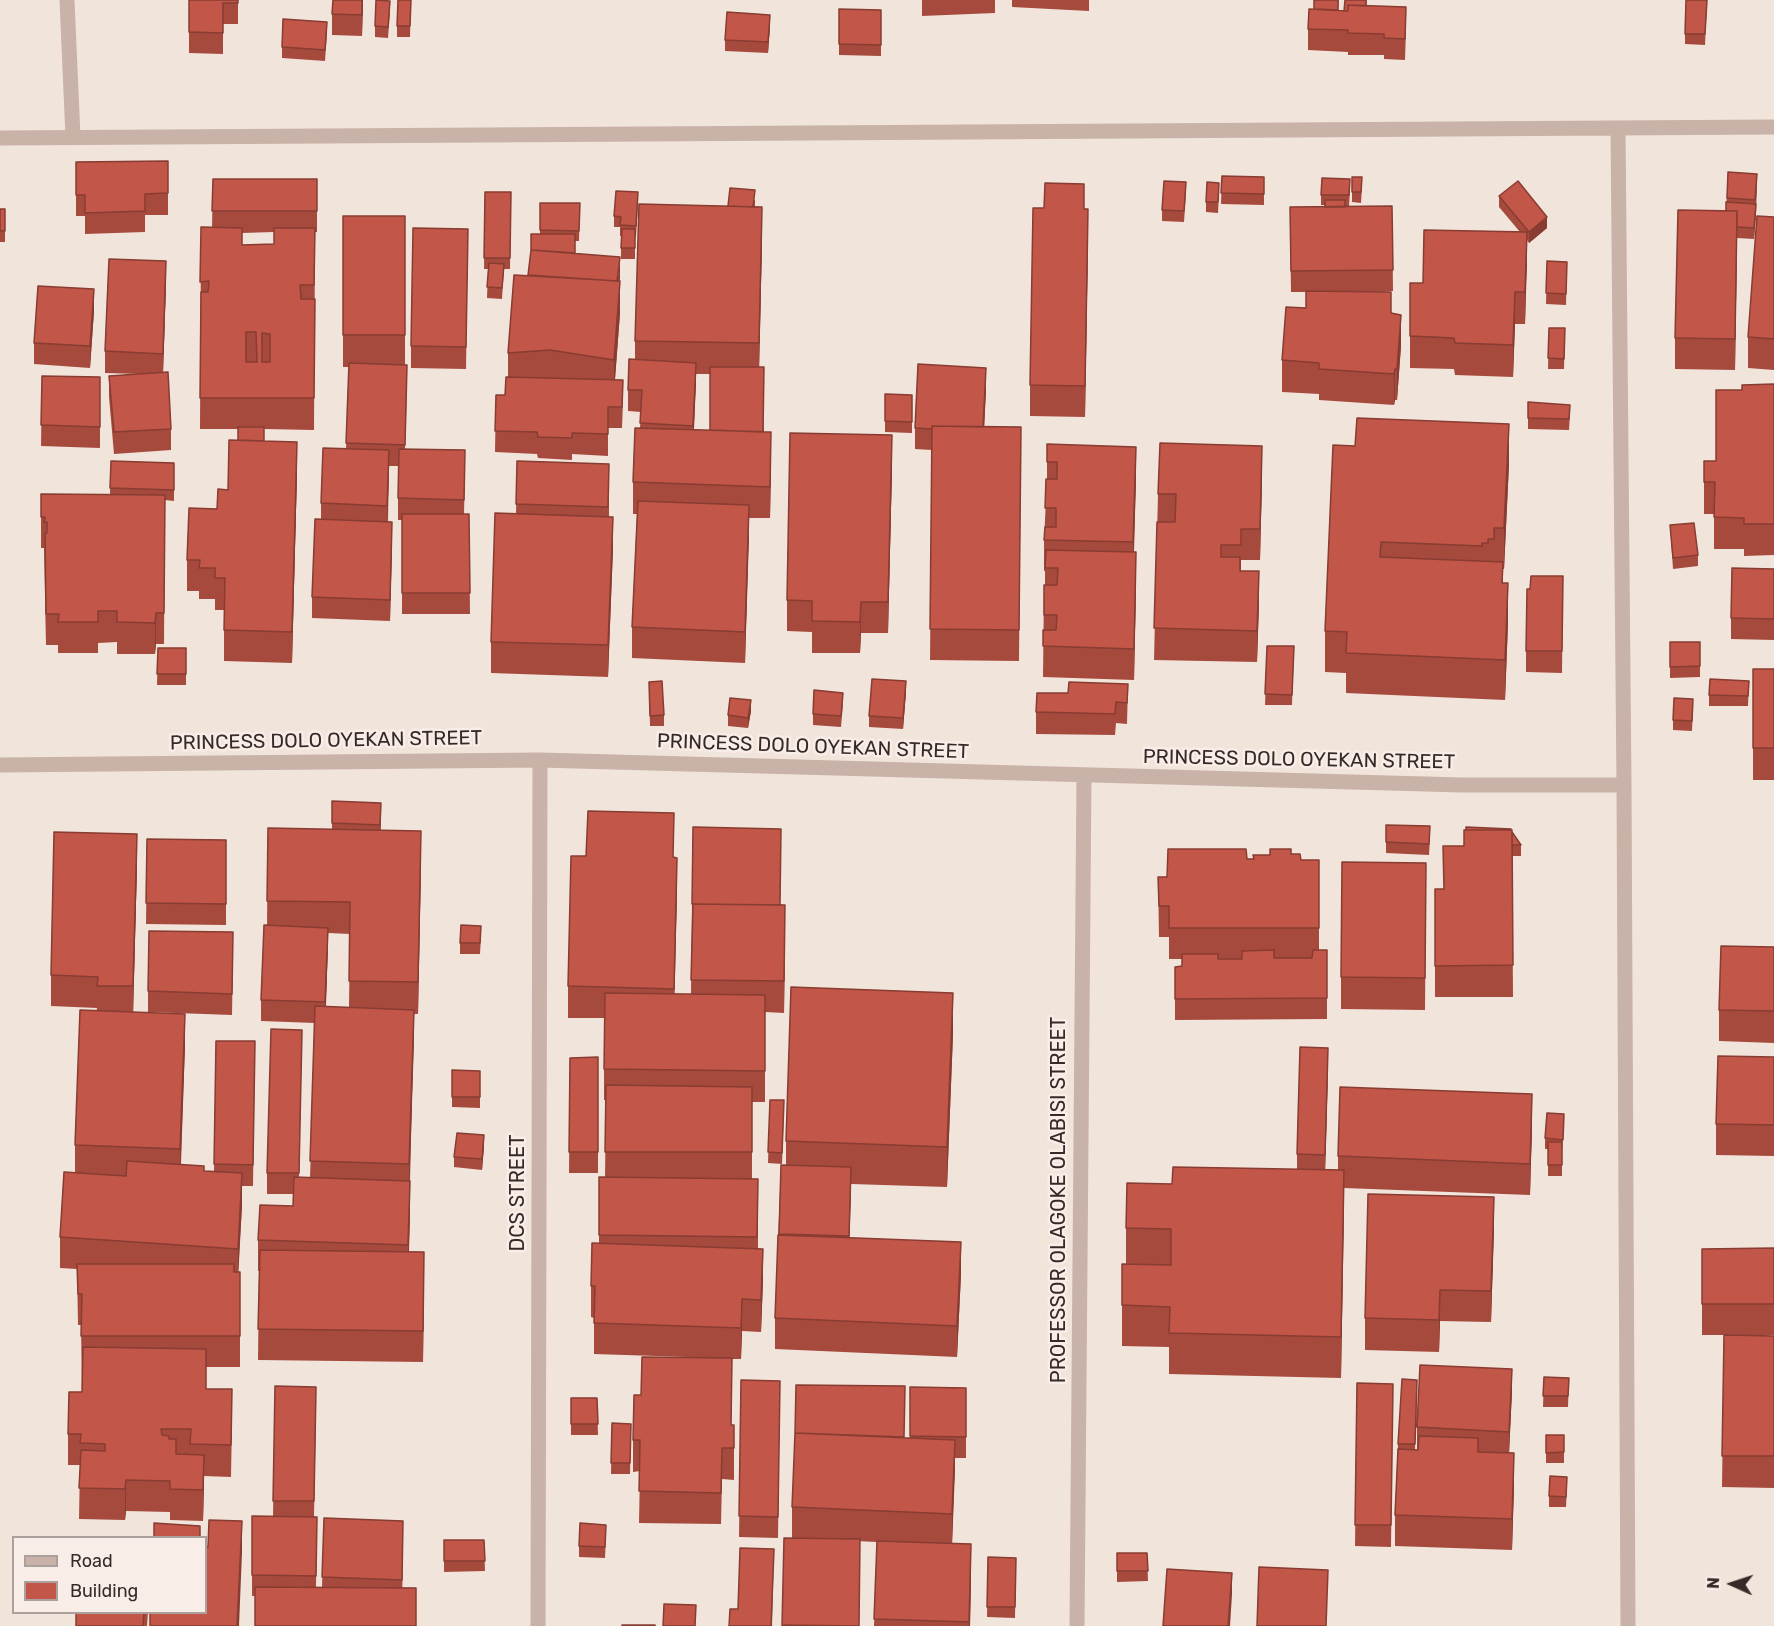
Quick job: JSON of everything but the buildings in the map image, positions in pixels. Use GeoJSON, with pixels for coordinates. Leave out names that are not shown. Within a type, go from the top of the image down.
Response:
{"type":"FeatureCollection","features":[{"type":"Feature","properties":{"kind":"street"},"geometry":{"type":"LineString","coordinates":[[67,0],[73,137]]}},
{"type":"Feature","properties":{"kind":"street"},"geometry":{"type":"LineString","coordinates":[[0,138],[1774,127]]}},
{"type":"Feature","properties":{"kind":"street"},"geometry":{"type":"LineString","coordinates":[[1618,128],[1628,1626]]}},
{"type":"Feature","properties":{"kind":"street","name":"PRINCESS DOLO OYEKAN STREET"},"geometry":{"type":"LineString","coordinates":[[0,765],[540,760],[1462,785],[1624,785]]}},
{"type":"Feature","properties":{"kind":"street","name":"DCS STREET"},"geometry":{"type":"LineString","coordinates":[[538,1626],[540,760]]}},
{"type":"Feature","properties":{"kind":"street","name":"PROFESSOR OLAGOKE OLABISI STREET"},"geometry":{"type":"LineString","coordinates":[[1077,1626],[1084,775]]}}]}
